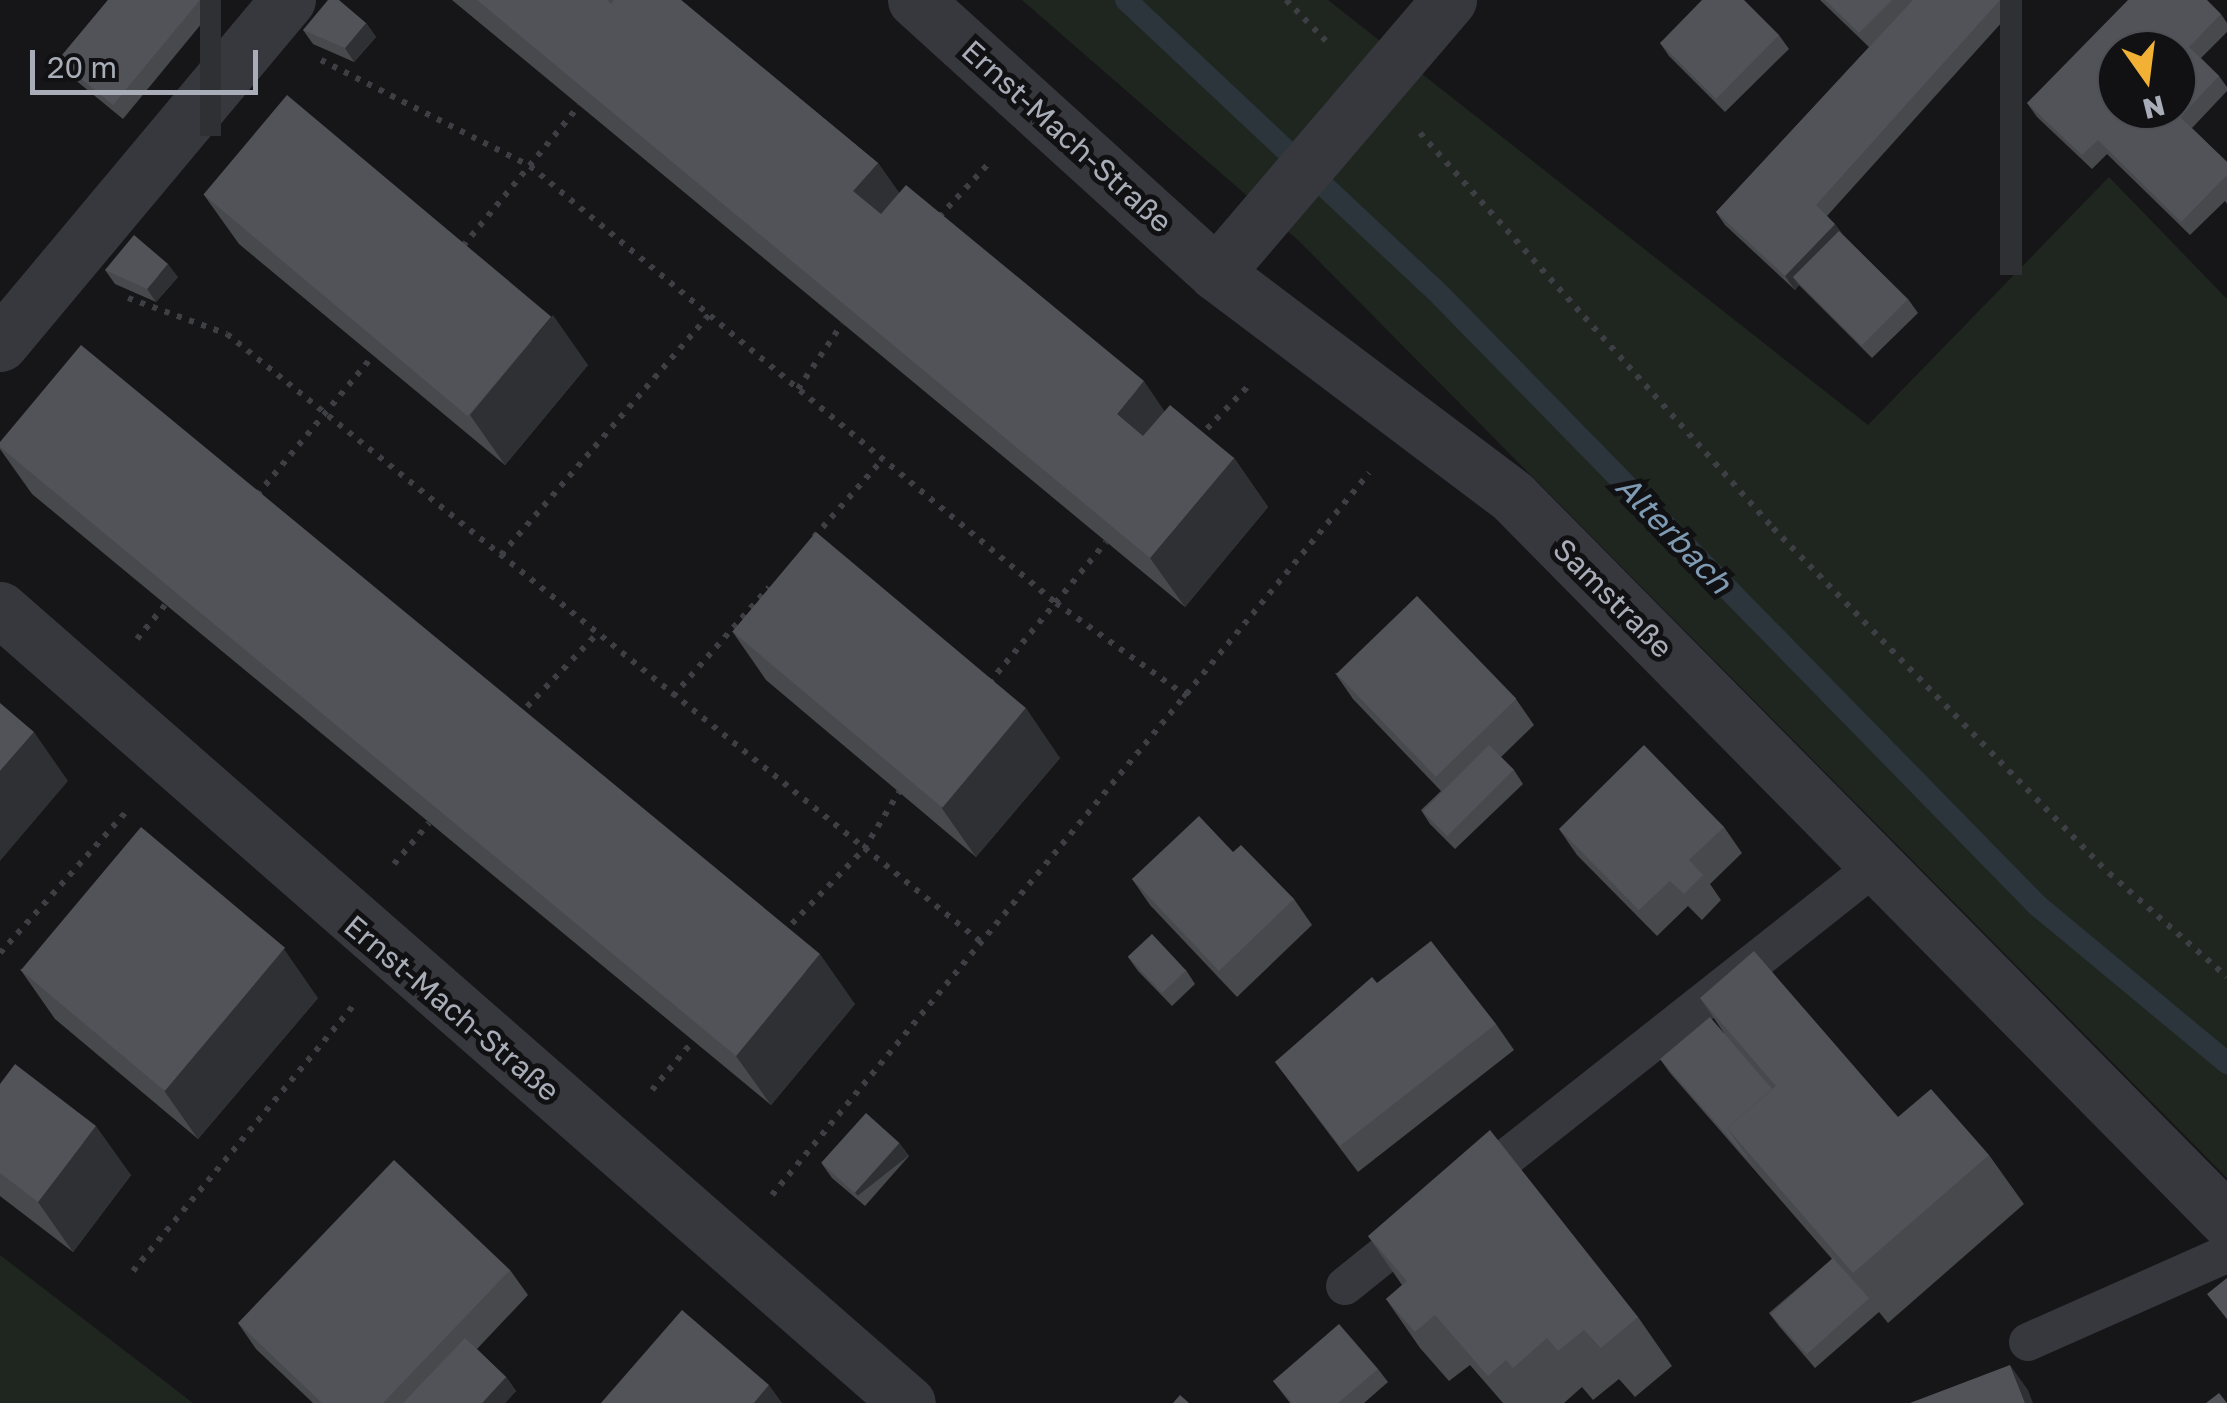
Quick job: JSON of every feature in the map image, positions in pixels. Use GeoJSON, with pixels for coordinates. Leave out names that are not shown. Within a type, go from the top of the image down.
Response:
{"type":"FeatureCollection","features":[{"type":"Feature","properties":{"kind":"street","name":"Ernst-Mach-Straße"},"geometry":{"type":"LineString","coordinates":[[916,0],[1216,273]]}},
{"type":"Feature","properties":{"kind":"street"},"geometry":{"type":"LineString","coordinates":[[1216,273],[1362,103],[1427,7]]}},
{"type":"Feature","properties":{"kind":"street"},"geometry":{"type":"LineString","coordinates":[[0,344],[64,275],[275,15]]}},
{"type":"Feature","properties":{"kind":"street","name":"Samstraße"},"geometry":{"type":"LineString","coordinates":[[1216,273],[1513,496],[2227,1220]]}},
{"type":"Feature","properties":{"kind":"street","name":"Ernst-Mach-Straße"},"geometry":{"type":"LineString","coordinates":[[0,609],[169,764],[908,1403]]}},
{"type":"Feature","properties":{"kind":"lane"},"geometry":{"type":"LineString","coordinates":[[1345,1286],[1878,864]]}},
{"type":"Feature","properties":{"kind":"lane"},"geometry":{"type":"LineString","coordinates":[[2028,1342],[2227,1254]]}},
{"type":"Feature","properties":{"kind":"path"},"geometry":{"type":"LineString","coordinates":[[1286,0],[1335,50]]}},
{"type":"Feature","properties":{"kind":"path"},"geometry":{"type":"LineString","coordinates":[[275,15],[530,166],[1056,603],[1188,697]]}},
{"type":"Feature","properties":{"kind":"path"},"geometry":{"type":"LineString","coordinates":[[456,255],[579,106]]}},
{"type":"Feature","properties":{"kind":"path"},"geometry":{"type":"LineString","coordinates":[[931,226],[1032,108]]}},
{"type":"Feature","properties":{"kind":"path"},"geometry":{"type":"LineString","coordinates":[[1417,130],[1773,528],[2109,873],[2227,978]]}},
{"type":"Feature","properties":{"kind":"path"},"geometry":{"type":"LineString","coordinates":[[64,275],[227,334],[981,942]]}},
{"type":"Feature","properties":{"kind":"path"},"geometry":{"type":"LineString","coordinates":[[501,556],[710,315]]}},
{"type":"Feature","properties":{"kind":"path"},"geometry":{"type":"LineString","coordinates":[[798,389],[842,324]]}},
{"type":"Feature","properties":{"kind":"path"},"geometry":{"type":"LineString","coordinates":[[249,504],[327,416],[373,356]]}},
{"type":"Feature","properties":{"kind":"path"},"geometry":{"type":"LineString","coordinates":[[1190,446],[1257,377]]}},
{"type":"Feature","properties":{"kind":"path"},"geometry":{"type":"LineString","coordinates":[[804,548],[883,459]]}},
{"type":"Feature","properties":{"kind":"path"},"geometry":{"type":"LineString","coordinates":[[798,1163],[1188,697],[1376,464]]}},
{"type":"Feature","properties":{"kind":"path"},"geometry":{"type":"LineString","coordinates":[[982,691],[1106,542]]}},
{"type":"Feature","properties":{"kind":"path"},"geometry":{"type":"LineString","coordinates":[[673,696],[778,577]]}},
{"type":"Feature","properties":{"kind":"path"},"geometry":{"type":"LineString","coordinates":[[512,721],[598,634]]}},
{"type":"Feature","properties":{"kind":"path"},"geometry":{"type":"LineString","coordinates":[[0,954],[169,764]]}},
{"type":"Feature","properties":{"kind":"path"},"geometry":{"type":"LineString","coordinates":[[777,940],[864,849],[899,792]]}},
{"type":"Feature","properties":{"kind":"path"},"geometry":{"type":"LineString","coordinates":[[132,1271],[392,959]]}},
{"type":"Feature","properties":{"kind":"shaded area"},"geometry":{"type":"Polygon","coordinates":[[[1022,0],[1328,0],[1868,425],[2109,177],[2227,299],[2227,1178],[1299,241],[1022,0]]]}},
{"type":"Feature","properties":{"kind":"shaded area"},"geometry":{"type":"Polygon","coordinates":[[[0,1255],[193,1403],[0,1403],[0,1255]]]}},
{"type":"Feature","properties":{"kind":"building"},"geometry":{"type":"Polygon","coordinates":[[[108,0],[200,0],[113,105],[58,60],[108,0]]]}},
{"type":"Feature","properties":{"kind":"building"},"geometry":{"type":"Polygon","coordinates":[[[328,0],[339,0],[366,23],[345,48],[303,30],[328,0]]]}},
{"type":"Feature","properties":{"kind":"building"},"geometry":{"type":"Polygon","coordinates":[[[477,0],[607,0],[611,4],[614,0],[681,0],[878,163],[853,191],[870,205],[881,214],[906,185],[1144,381],[1117,414],[1143,436],[1170,405],[1234,458],[1150,558],[477,0]]]}},
{"type":"Feature","properties":{"kind":"building"},"geometry":{"type":"Polygon","coordinates":[[[1702,0],[1744,0],[1779,35],[1716,99],[1660,43],[1702,0]]]}},
{"type":"Feature","properties":{"kind":"building"},"geometry":{"type":"Polygon","coordinates":[[[1825,0],[1892,0],[1859,33],[1825,0]]]}},
{"type":"Feature","properties":{"kind":"building"},"geometry":{"type":"Polygon","coordinates":[[[1913,0],[2000,0],[1816,205],[1835,224],[1785,276],[1716,212],[1913,0]]]}},
{"type":"Feature","properties":{"kind":"building"},"geometry":{"type":"Polygon","coordinates":[[[2128,0],[2207,0],[2221,14],[2197,39],[2197,30],[2099,30],[2128,0]]]}},
{"type":"Feature","properties":{"kind":"building"},"geometry":{"type":"Polygon","coordinates":[[[2097,32],[2097,130],[2194,130],[2227,162],[2227,175],[2181,222],[2098,140],[2082,155],[2027,103],[2097,32]]]}},
{"type":"Feature","properties":{"kind":"building"},"geometry":{"type":"Polygon","coordinates":[[[2197,55],[2219,76],[2197,99],[2197,55]]]}},
{"type":"Feature","properties":{"kind":"building"},"geometry":{"type":"Polygon","coordinates":[[[287,95],[551,317],[468,416],[203,195],[287,95]]]}},
{"type":"Feature","properties":{"kind":"building"},"geometry":{"type":"Polygon","coordinates":[[[1839,231],[1908,300],[1862,346],[1793,277],[1839,231]]]}},
{"type":"Feature","properties":{"kind":"building"},"geometry":{"type":"Polygon","coordinates":[[[134,235],[168,264],[147,289],[105,270],[134,235]]]}},
{"type":"Feature","properties":{"kind":"building"},"geometry":{"type":"Polygon","coordinates":[[[81,345],[820,954],[736,1056],[0,447],[0,442],[81,345]]]}},
{"type":"Feature","properties":{"kind":"building"},"geometry":{"type":"Polygon","coordinates":[[[816,532],[1026,708],[942,808],[732,632],[816,532]]]}},
{"type":"Feature","properties":{"kind":"building"},"geometry":{"type":"Polygon","coordinates":[[[1417,596],[1516,699],[1436,777],[1336,674],[1417,596]]]}},
{"type":"Feature","properties":{"kind":"building"},"geometry":{"type":"Polygon","coordinates":[[[0,703],[34,732],[0,771],[0,703]]]}},
{"type":"Feature","properties":{"kind":"building"},"geometry":{"type":"Polygon","coordinates":[[[1489,745],[1514,770],[1447,836],[1423,811],[1489,745]]]}},
{"type":"Feature","properties":{"kind":"building"},"geometry":{"type":"Polygon","coordinates":[[[1644,745],[1724,827],[1689,860],[1703,875],[1684,894],[1670,881],[1639,910],[1559,829],[1644,745]]]}},
{"type":"Feature","properties":{"kind":"building"},"geometry":{"type":"Polygon","coordinates":[[[1199,816],[1233,852],[1241,845],[1294,899],[1219,971],[1132,879],[1199,816]]]}},
{"type":"Feature","properties":{"kind":"building"},"geometry":{"type":"Polygon","coordinates":[[[141,827],[285,948],[165,1091],[21,970],[141,827]]]}},
{"type":"Feature","properties":{"kind":"building"},"geometry":{"type":"Polygon","coordinates":[[[1152,934],[1186,971],[1162,993],[1128,957],[1152,934]]]}},
{"type":"Feature","properties":{"kind":"building"},"geometry":{"type":"Polygon","coordinates":[[[1431,941],[1496,1024],[1340,1146],[1275,1062],[1372,977],[1377,983],[1431,941]]]}},
{"type":"Feature","properties":{"kind":"building"},"geometry":{"type":"Polygon","coordinates":[[[1754,951],[1898,1117],[1931,1089],[1989,1155],[1853,1273],[1727,1128],[1776,1086],[1700,998],[1754,951]]]}},
{"type":"Feature","properties":{"kind":"building"},"geometry":{"type":"Polygon","coordinates":[[[1710,1017],[1772,1089],[1727,1128],[1752,1164],[1660,1059],[1710,1017]]]}},
{"type":"Feature","properties":{"kind":"building"},"geometry":{"type":"Polygon","coordinates":[[[15,1064],[96,1126],[38,1202],[0,1173],[0,1084],[15,1064]]]}},
{"type":"Feature","properties":{"kind":"building"},"geometry":{"type":"Polygon","coordinates":[[[866,1113],[899,1143],[855,1193],[821,1163],[866,1113]]]}},
{"type":"Feature","properties":{"kind":"building"},"geometry":{"type":"Polygon","coordinates":[[[1490,1130],[1638,1317],[1601,1348],[1584,1330],[1558,1351],[1547,1338],[1513,1368],[1506,1360],[1488,1376],[1435,1315],[1415,1332],[1386,1299],[1407,1281],[1368,1236],[1490,1130]]]}},
{"type":"Feature","properties":{"kind":"building"},"geometry":{"type":"Polygon","coordinates":[[[394,1160],[510,1270],[383,1403],[322,1403],[238,1323],[394,1160]]]}},
{"type":"Feature","properties":{"kind":"building"},"geometry":{"type":"Polygon","coordinates":[[[1833,1258],[1869,1298],[1807,1354],[1771,1314],[1833,1258]]]}},
{"type":"Feature","properties":{"kind":"building"},"geometry":{"type":"Polygon","coordinates":[[[2227,1278],[2227,1319],[2207,1294],[2227,1278]]]}},
{"type":"Feature","properties":{"kind":"building"},"geometry":{"type":"Polygon","coordinates":[[[682,1310],[769,1385],[754,1403],[601,1403],[682,1310]]]}},
{"type":"Feature","properties":{"kind":"building"},"geometry":{"type":"Polygon","coordinates":[[[1339,1324],[1378,1369],[1338,1403],[1292,1403],[1273,1381],[1339,1324]]]}},
{"type":"Feature","properties":{"kind":"building"},"geometry":{"type":"Polygon","coordinates":[[[465,1338],[506,1377],[482,1403],[403,1403],[465,1338]]]}},
{"type":"Feature","properties":{"kind":"building"},"geometry":{"type":"Polygon","coordinates":[[[2010,1365],[2025,1403],[1910,1403],[2010,1365]]]}},
{"type":"Feature","properties":{"kind":"building"},"geometry":{"type":"Polygon","coordinates":[[[2219,1393],[2227,1403],[2206,1403],[2219,1393]]]}},
{"type":"Feature","properties":{"kind":"building"},"geometry":{"type":"Polygon","coordinates":[[[1180,1395],[1189,1403],[1173,1403],[1180,1395]]]}},
{"type":"Feature","properties":{"kind":"waterway","name":"Alterbach"},"geometry":{"type":"LineString","coordinates":[[1126,0],[1442,297],[2038,906],[2227,1063]]}}]}
